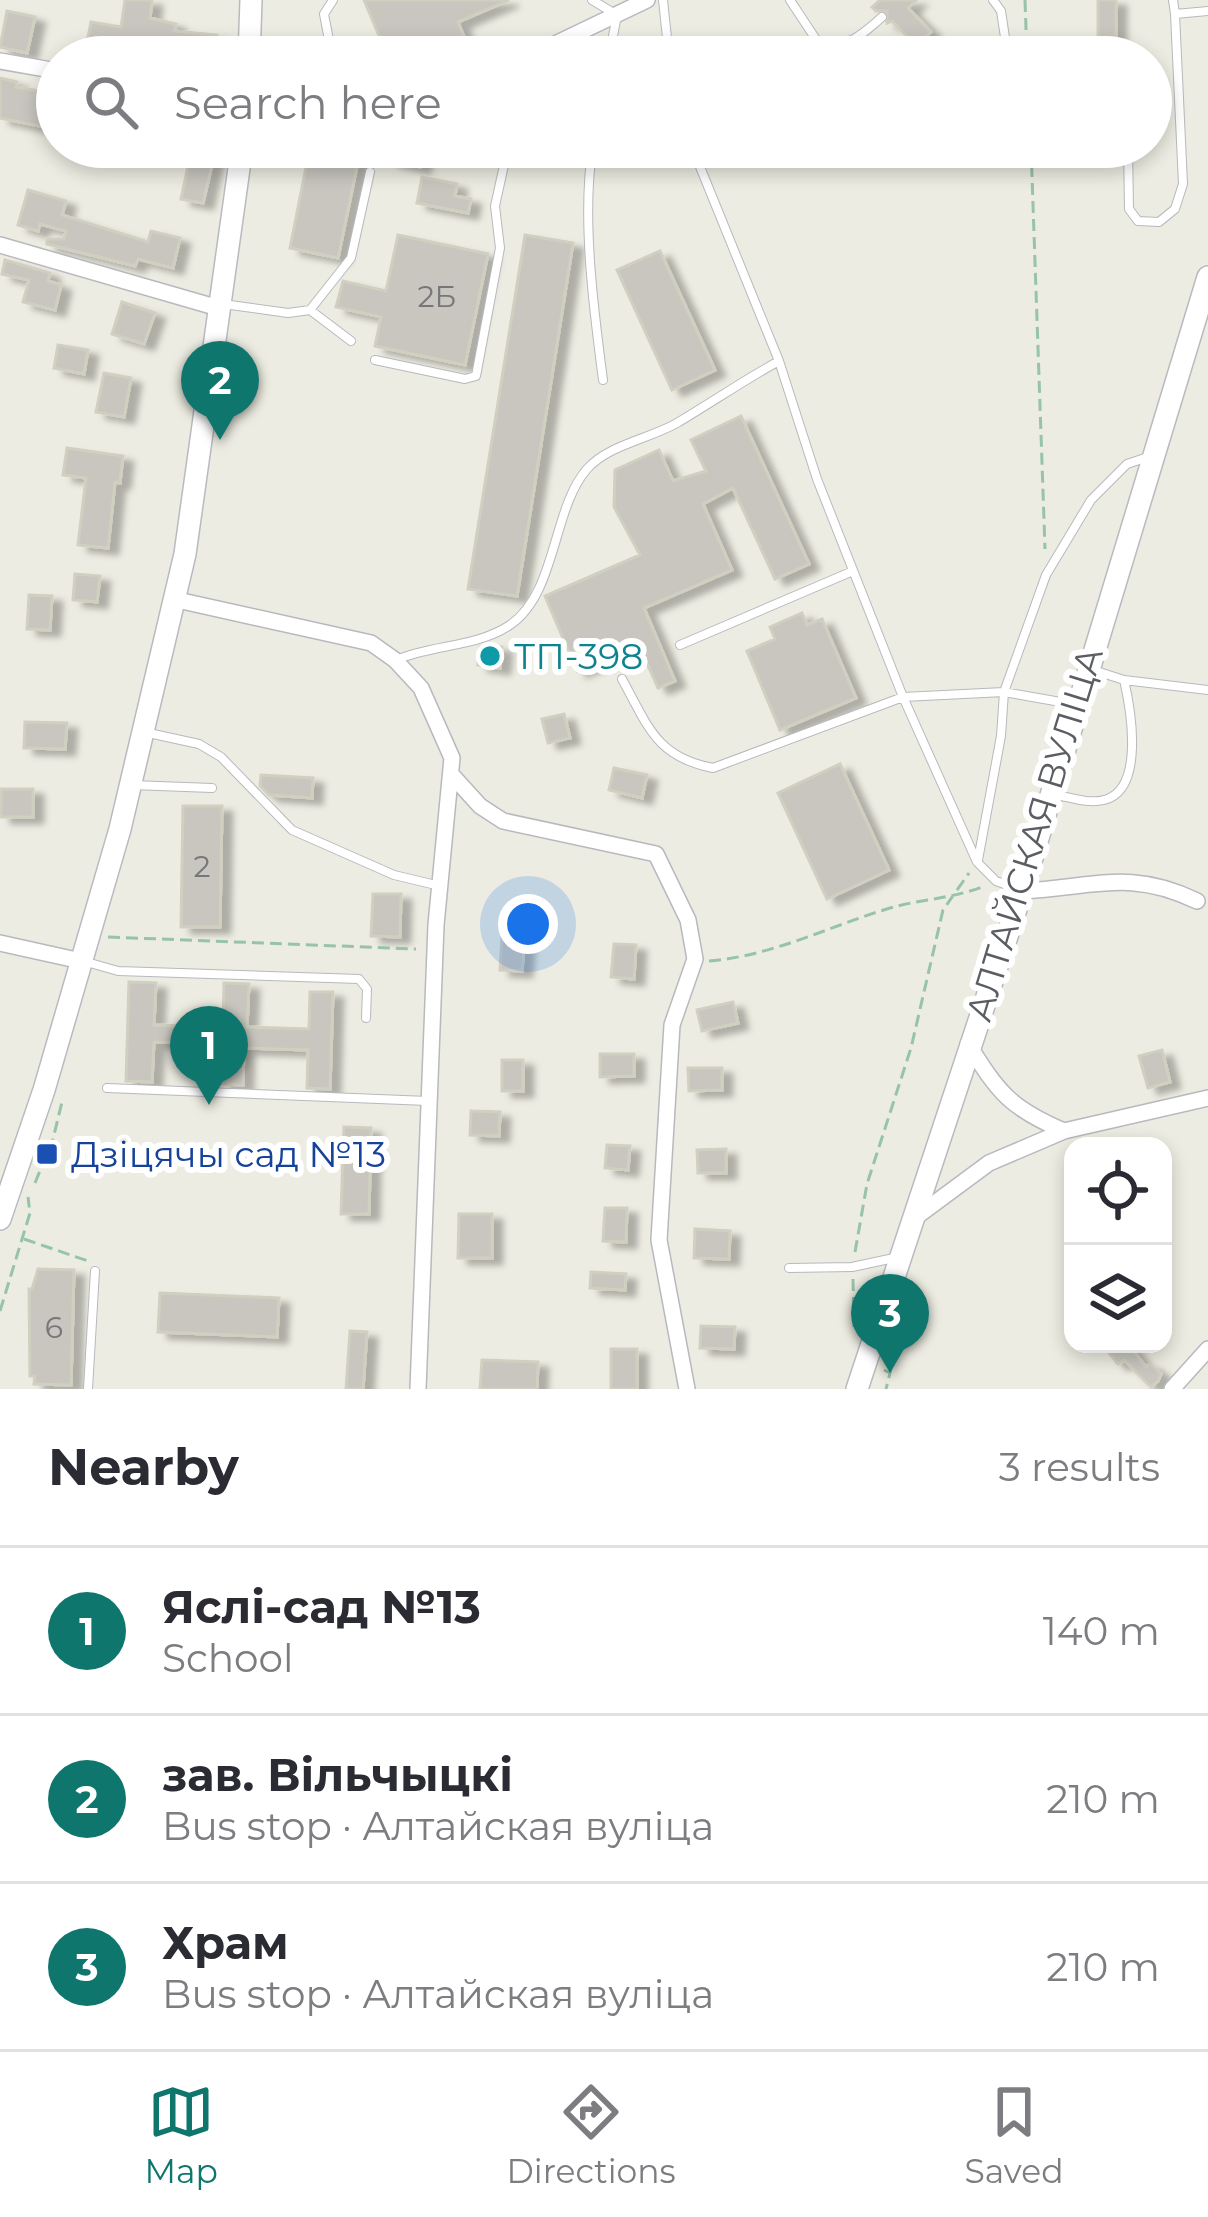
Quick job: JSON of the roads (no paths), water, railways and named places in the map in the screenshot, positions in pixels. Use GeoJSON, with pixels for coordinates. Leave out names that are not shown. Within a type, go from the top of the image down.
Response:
{"type":"FeatureCollection","features":[{"type":"Feature","properties":{"kind":"main road"},"geometry":{"type":"LineString","coordinates":[[250,36],[251,0]]}},
{"type":"Feature","properties":{"kind":"main road"},"geometry":{"type":"LineString","coordinates":[[0,1220],[89,936],[185,554],[239,168]]}},
{"type":"Feature","properties":{"kind":"main road","name":"АЛТАЙСКАЯ ВУЛІЦА"},"geometry":{"type":"LineString","coordinates":[[857,1389],[1022,891],[1208,278]]}},
{"type":"Feature","properties":{"kind":"street"},"geometry":{"type":"LineString","coordinates":[[573,36],[646,0]]}},
{"type":"Feature","properties":{"kind":"street"},"geometry":{"type":"LineString","coordinates":[[0,61],[36,67]]}},
{"type":"Feature","properties":{"kind":"street"},"geometry":{"type":"LineString","coordinates":[[0,245],[222,306]]}},
{"type":"Feature","properties":{"kind":"street"},"geometry":{"type":"LineString","coordinates":[[173,599],[370,644],[395,660],[422,688],[452,758],[436,950],[418,1389]]}},
{"type":"Feature","properties":{"kind":"street"},"geometry":{"type":"LineString","coordinates":[[451,775],[480,806],[503,821],[656,854],[688,920],[695,959],[672,1025],[659,1240],[687,1389]]}},
{"type":"Feature","properties":{"kind":"street"},"geometry":{"type":"LineString","coordinates":[[1022,891],[1138,880],[1166,886],[1197,901]]}},
{"type":"Feature","properties":{"kind":"street"},"geometry":{"type":"LineString","coordinates":[[0,943],[82,961]]}},
{"type":"Feature","properties":{"kind":"street"},"geometry":{"type":"LineString","coordinates":[[968,1044],[992,1082],[1020,1112],[1064,1131]]}},
{"type":"Feature","properties":{"kind":"street"},"geometry":{"type":"LineString","coordinates":[[916,1216],[989,1163],[1064,1131],[1208,1098]]}},
{"type":"Feature","properties":{"kind":"street"},"geometry":{"type":"LineString","coordinates":[[1172,1389],[1208,1349]]}},
{"type":"Feature","properties":{"kind":"lane"},"geometry":{"type":"LineString","coordinates":[[328,36],[324,14],[333,0]]}},
{"type":"Feature","properties":{"kind":"lane"},"geometry":{"type":"LineString","coordinates":[[592,0],[617,15],[613,36]]}},
{"type":"Feature","properties":{"kind":"lane"},"geometry":{"type":"LineString","coordinates":[[663,0],[667,36]]}},
{"type":"Feature","properties":{"kind":"lane"},"geometry":{"type":"LineString","coordinates":[[790,0],[814,36]]}},
{"type":"Feature","properties":{"kind":"lane"},"geometry":{"type":"LineString","coordinates":[[993,0],[1001,10],[1005,36]]}},
{"type":"Feature","properties":{"kind":"lane"},"geometry":{"type":"LineString","coordinates":[[1128,168],[1129,209],[1138,221],[1159,222],[1175,209],[1184,184],[1173,0]]}},
{"type":"Feature","properties":{"kind":"lane"},"geometry":{"type":"LineString","coordinates":[[1175,14],[1208,10]]}},
{"type":"Feature","properties":{"kind":"lane"},"geometry":{"type":"LineString","coordinates":[[861,36],[882,17]]}},
{"type":"Feature","properties":{"kind":"lane"},"geometry":{"type":"LineString","coordinates":[[375,360],[465,379],[476,376],[500,248],[495,206],[503,168]]}},
{"type":"Feature","properties":{"kind":"lane"},"geometry":{"type":"LineString","coordinates":[[589,168],[593,304],[604,380]]}},
{"type":"Feature","properties":{"kind":"lane"},"geometry":{"type":"LineString","coordinates":[[701,168],[779,361],[817,479],[902,697],[977,862],[996,881],[1022,891]]}},
{"type":"Feature","properties":{"kind":"lane"},"geometry":{"type":"LineString","coordinates":[[310,310],[351,257],[370,172]]}},
{"type":"Feature","properties":{"kind":"lane"},"geometry":{"type":"LineString","coordinates":[[222,306],[288,313],[310,310],[352,341]]}},
{"type":"Feature","properties":{"kind":"lane"},"geometry":{"type":"LineString","coordinates":[[395,660],[416,651],[454,647],[512,624],[534,593],[584,472],[602,456],[676,423],[779,361]]}},
{"type":"Feature","properties":{"kind":"lane"},"geometry":{"type":"LineString","coordinates":[[977,862],[1001,736],[1004,692],[1046,575],[1091,500],[1127,464],[1153,456]]}},
{"type":"Feature","properties":{"kind":"lane"},"geometry":{"type":"LineString","coordinates":[[680,645],[853,571]]}},
{"type":"Feature","properties":{"kind":"lane"},"geometry":{"type":"LineString","coordinates":[[1087,668],[1124,680],[1208,690]]}},
{"type":"Feature","properties":{"kind":"lane"},"geometry":{"type":"LineString","coordinates":[[622,679],[653,736],[683,762],[712,768],[902,697],[1004,692],[1075,705]]}},
{"type":"Feature","properties":{"kind":"lane"},"geometry":{"type":"LineString","coordinates":[[1050,794],[1091,802],[1118,794],[1125,783],[1133,738],[1124,680]]}},
{"type":"Feature","properties":{"kind":"lane"},"geometry":{"type":"LineString","coordinates":[[142,732],[199,744],[221,757],[292,830],[394,875],[440,886]]}},
{"type":"Feature","properties":{"kind":"lane"},"geometry":{"type":"LineString","coordinates":[[130,784],[212,788]]}},
{"type":"Feature","properties":{"kind":"lane"},"geometry":{"type":"LineString","coordinates":[[82,961],[118,970],[359,979],[367,989],[366,1018]]}},
{"type":"Feature","properties":{"kind":"lane"},"geometry":{"type":"LineString","coordinates":[[107,1088],[429,1101]]}},
{"type":"Feature","properties":{"kind":"lane"},"geometry":{"type":"LineString","coordinates":[[789,1268],[852,1267],[902,1256]]}},
{"type":"Feature","properties":{"kind":"lane"},"geometry":{"type":"LineString","coordinates":[[88,1389],[92,1268]]}},
{"type":"Feature","properties":{"kind":"place","name":"зав. Вільчыцкі"},"geometry":{"type":"Point","coordinates":[220,440]}},
{"type":"Feature","properties":{"kind":"place","name":"ТП-398"},"geometry":{"type":"Point","coordinates":[490,656]}},
{"type":"Feature","properties":{"kind":"place","name":"Яслі-сад №13"},"geometry":{"type":"Point","coordinates":[209,1105]}},
{"type":"Feature","properties":{"kind":"place","name":"Дзіцячы сад №13"},"geometry":{"type":"Point","coordinates":[47,1154]}},
{"type":"Feature","properties":{"kind":"place","name":"Храм"},"geometry":{"type":"Point","coordinates":[890,1373]}}]}
